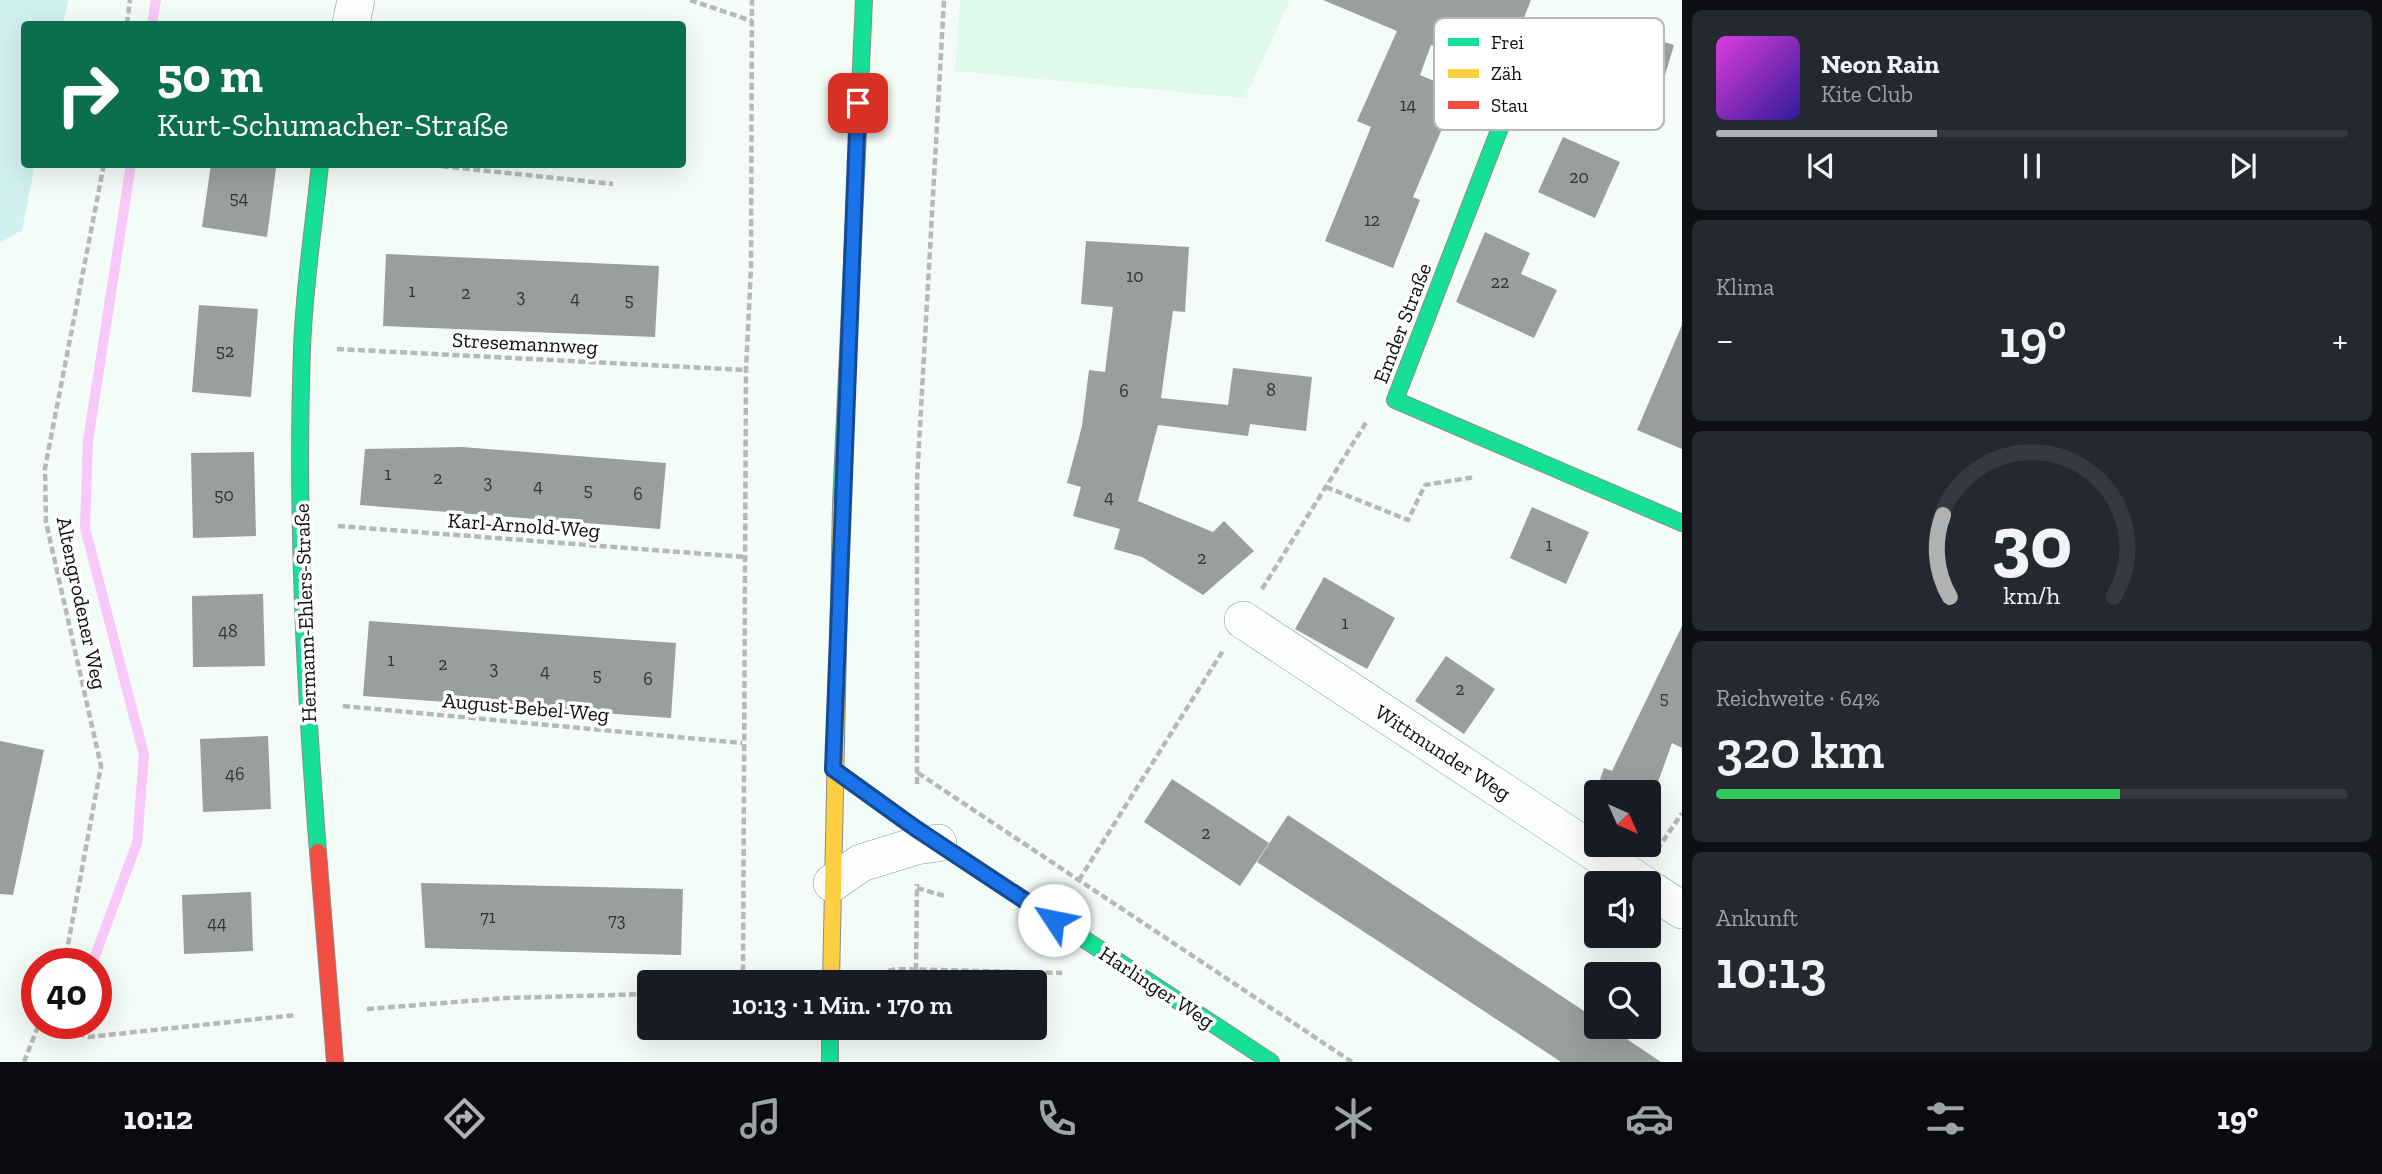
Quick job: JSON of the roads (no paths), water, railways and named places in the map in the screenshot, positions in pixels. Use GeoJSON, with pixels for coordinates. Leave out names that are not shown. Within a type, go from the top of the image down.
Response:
{"type":"FeatureCollection","features":[{"type":"Feature","properties":{"kind":"street"},"geometry":{"type":"LineString","coordinates":[[352,21],[356,0]]}},
{"type":"Feature","properties":{"kind":"street"},"geometry":{"type":"LineString","coordinates":[[831,970],[833,769],[854,180],[864,0]]}},
{"type":"Feature","properties":{"kind":"street","name":"Emder Straße"},"geometry":{"type":"LineString","coordinates":[[1499,130],[1395,400],[1682,523]]}},
{"type":"Feature","properties":{"kind":"street","name":"Hermann-Ehlers-Straße"},"geometry":{"type":"LineString","coordinates":[[320,168],[303,346],[301,524],[306,702],[335,1062]]}},
{"type":"Feature","properties":{"kind":"street","name":"Wittmunder Weg"},"geometry":{"type":"LineString","coordinates":[[1243,620],[1623,871]]}},
{"type":"Feature","properties":{"kind":"street","name":"Harlinger Weg"},"geometry":{"type":"LineString","coordinates":[[833,769],[938,843],[1271,1062]]}},
{"type":"Feature","properties":{"kind":"street"},"geometry":{"type":"LineString","coordinates":[[832,883],[861,863],[916,846],[938,843]]}},
{"type":"Feature","properties":{"kind":"street","name":"Wittmunder Weg"},"geometry":{"type":"LineString","coordinates":[[1661,896],[1682,910]]}},
{"type":"Feature","properties":{"kind":"street"},"geometry":{"type":"LineString","coordinates":[[830,1040],[830,1062]]}},
{"type":"Feature","properties":{"kind":"waterway"},"geometry":{"type":"LineString","coordinates":[[152,21],[156,0]]}},
{"type":"Feature","properties":{"kind":"waterway"},"geometry":{"type":"LineString","coordinates":[[98,948],[137,843],[144,755],[85,528],[88,441],[130,168]]}}]}
